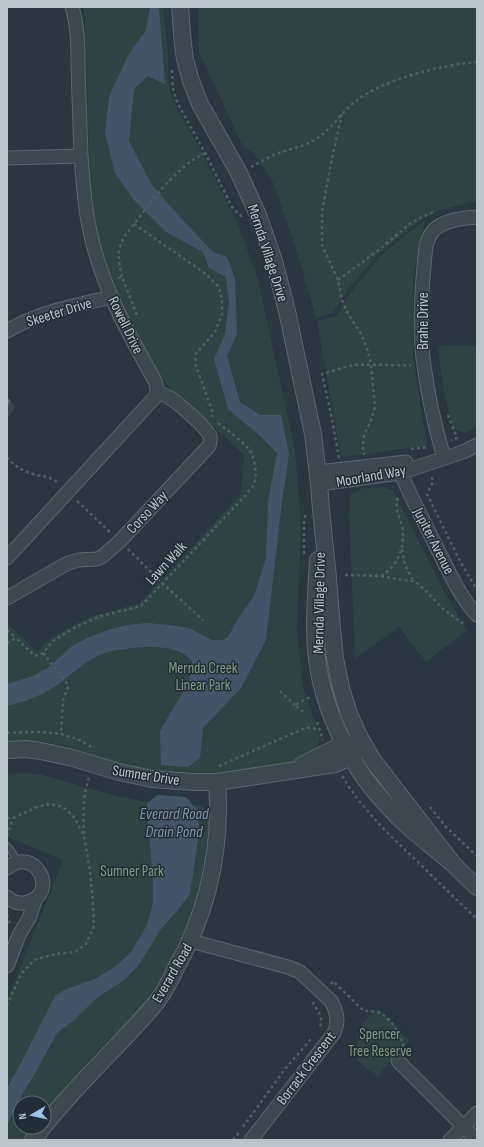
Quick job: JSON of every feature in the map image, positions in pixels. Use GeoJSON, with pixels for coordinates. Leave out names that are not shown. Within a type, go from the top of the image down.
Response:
{"type":"FeatureCollection","features":[{"type":"Feature","properties":{"kind":"street","name":"Rowell Drive"},"geometry":{"type":"LineString","coordinates":[[72,7],[77,34]]}},
{"type":"Feature","properties":{"kind":"street","name":"Rowell Drive"},"geometry":{"type":"LineString","coordinates":[[79,7],[77,34],[81,156],[85,200],[90,230],[96,256],[105,282],[129,335],[155,381],[158,392]]}},
{"type":"Feature","properties":{"kind":"street","name":"Mernda Village Drive"},"geometry":{"type":"LineString","coordinates":[[180,7],[185,59],[191,81],[200,104],[226,148],[249,192],[267,238],[281,287],[298,363],[313,434],[319,478],[314,510],[316,645],[319,672],[326,697],[348,750],[356,765],[375,792],[419,837],[453,864],[477,887]]}},
{"type":"Feature","properties":{"kind":"street"},"geometry":{"type":"LineString","coordinates":[[7,158],[81,156]]}},
{"type":"Feature","properties":{"kind":"street"},"geometry":{"type":"LineString","coordinates":[[442,223],[477,217]]}},
{"type":"Feature","properties":{"kind":"street","name":"Brahe Drive"},"geometry":{"type":"LineString","coordinates":[[442,223],[428,237],[421,299],[421,322],[424,364],[435,427],[444,458]]}},
{"type":"Feature","properties":{"kind":"street","name":"Skeeter Drive"},"geometry":{"type":"LineString","coordinates":[[7,331],[56,310],[112,297]]}},
{"type":"Feature","properties":{"kind":"street"},"geometry":{"type":"LineString","coordinates":[[7,558],[156,396],[158,392]]}},
{"type":"Feature","properties":{"kind":"street","name":"Corso Way"},"geometry":{"type":"LineString","coordinates":[[7,598],[66,564],[78,560],[96,559],[103,556],[120,541],[209,446],[211,440],[210,435],[202,426],[172,400],[164,394],[158,392]]}},
{"type":"Feature","properties":{"kind":"street","name":"Moorland Way"},"geometry":{"type":"LineString","coordinates":[[319,478],[399,468],[444,458],[477,445]]}},
{"type":"Feature","properties":{"kind":"street","name":"Jupiter Avenue"},"geometry":{"type":"LineString","coordinates":[[399,468],[456,586],[476,614]]}},
{"type":"Feature","properties":{"kind":"street","name":"Mernda Village Drive"},"geometry":{"type":"LineString","coordinates":[[314,510],[328,574],[335,658],[341,688],[350,714],[372,759],[453,864]]}},
{"type":"Feature","properties":{"kind":"street"},"geometry":{"type":"LineString","coordinates":[[348,750],[363,742]]}},
{"type":"Feature","properties":{"kind":"street","name":"Sumner Drive"},"geometry":{"type":"LineString","coordinates":[[7,750],[26,749],[41,751],[73,758],[119,772],[152,779],[193,782],[215,775],[288,772],[331,758],[348,750]]}},
{"type":"Feature","properties":{"kind":"street","name":"Everard Road"},"geometry":{"type":"LineString","coordinates":[[52,1117],[158,1000],[191,941],[205,902],[216,851],[218,803],[215,775]]}},
{"type":"Feature","properties":{"kind":"street"},"geometry":{"type":"LineString","coordinates":[[7,966],[19,935],[29,918],[36,898],[43,886],[43,879],[37,867],[25,861],[12,865]]}},
{"type":"Feature","properties":{"kind":"street"},"geometry":{"type":"LineString","coordinates":[[10,899],[19,903],[25,903],[36,898]]}},
{"type":"Feature","properties":{"kind":"street"},"geometry":{"type":"LineString","coordinates":[[10,899],[18,911],[21,920],[19,935]]}},
{"type":"Feature","properties":{"kind":"street","name":"Borrack Crescent"},"geometry":{"type":"LineString","coordinates":[[191,941],[288,967],[300,972],[323,992],[335,1007],[337,1014],[337,1026],[334,1033],[251,1140]]}},
{"type":"Feature","properties":{"kind":"street"},"geometry":{"type":"LineString","coordinates":[[398,1061],[477,1140]]}},
{"type":"Feature","properties":{"kind":"street"},"geometry":{"type":"LineString","coordinates":[[450,1140],[477,1113]]}},
{"type":"Feature","properties":{"kind":"lane"},"geometry":{"type":"LineString","coordinates":[[7,846],[10,849],[12,865]]}},
{"type":"Feature","properties":{"kind":"path"},"geometry":{"type":"LineString","coordinates":[[279,153],[311,142],[320,136],[354,102],[382,86],[436,68],[459,63],[477,62]]}},
{"type":"Feature","properties":{"kind":"path"},"geometry":{"type":"LineString","coordinates":[[172,65],[172,88],[177,102],[205,152],[232,207],[242,217],[244,223]]}},
{"type":"Feature","properties":{"kind":"path"},"geometry":{"type":"LineString","coordinates":[[342,114],[322,212],[322,245],[338,280],[346,312],[361,334],[367,348],[371,365],[375,407],[364,435],[364,455],[358,456]]}},
{"type":"Feature","properties":{"kind":"path"},"geometry":{"type":"LineString","coordinates":[[122,276],[118,252],[121,242],[126,234],[172,177],[194,158],[205,152]]}},
{"type":"Feature","properties":{"kind":"path"},"geometry":{"type":"LineString","coordinates":[[338,280],[380,249],[412,222],[433,212],[442,223]]}},
{"type":"Feature","properties":{"kind":"path","name":"Lawn Walk"},"geometry":{"type":"LineString","coordinates":[[43,653],[53,641],[76,626],[101,616],[141,606],[245,496],[253,485],[256,475],[255,465],[250,452],[238,439],[212,418],[213,413],[196,366],[195,355],[214,332],[222,314],[222,300],[219,287],[194,265],[134,224]]}},
{"type":"Feature","properties":{"kind":"path"},"geometry":{"type":"LineString","coordinates":[[345,458],[339,459],[322,374],[357,365],[397,366],[424,364]]}},
{"type":"Feature","properties":{"kind":"path"},"geometry":{"type":"LineString","coordinates":[[409,449],[426,447],[457,438],[447,413]]}},
{"type":"Feature","properties":{"kind":"path"},"geometry":{"type":"LineString","coordinates":[[7,457],[19,468],[54,480],[203,620]]}},
{"type":"Feature","properties":{"kind":"path"},"geometry":{"type":"LineString","coordinates":[[432,477],[433,482],[427,494],[460,561],[477,590]]}},
{"type":"Feature","properties":{"kind":"path"},"geometry":{"type":"LineString","coordinates":[[409,491],[398,498],[396,502],[402,527],[404,564],[416,582],[443,609],[462,624],[476,614]]}},
{"type":"Feature","properties":{"kind":"path"},"geometry":{"type":"LineString","coordinates":[[304,556],[304,520],[314,510]]}},
{"type":"Feature","properties":{"kind":"path"},"geometry":{"type":"LineString","coordinates":[[380,576],[394,565],[402,549]]}},
{"type":"Feature","properties":{"kind":"path"},"geometry":{"type":"LineString","coordinates":[[345,575],[380,576],[416,582]]}},
{"type":"Feature","properties":{"kind":"path"},"geometry":{"type":"LineString","coordinates":[[7,630],[33,654],[38,656],[43,653],[66,682],[68,688],[63,700],[61,734]]}},
{"type":"Feature","properties":{"kind":"path"},"geometry":{"type":"LineString","coordinates":[[7,643],[16,638]]}},
{"type":"Feature","properties":{"kind":"path"},"geometry":{"type":"LineString","coordinates":[[280,691],[303,712]]}},
{"type":"Feature","properties":{"kind":"path"},"geometry":{"type":"LineString","coordinates":[[309,693],[312,704]]}},
{"type":"Feature","properties":{"kind":"path"},"geometry":{"type":"LineString","coordinates":[[295,705],[310,697]]}},
{"type":"Feature","properties":{"kind":"path"},"geometry":{"type":"LineString","coordinates":[[316,717],[319,731],[331,758],[350,790],[360,803],[382,828],[477,919]]}},
{"type":"Feature","properties":{"kind":"path"},"geometry":{"type":"LineString","coordinates":[[215,775],[305,728],[313,728],[319,731]]}},
{"type":"Feature","properties":{"kind":"path"},"geometry":{"type":"LineString","coordinates":[[7,1005],[22,974],[34,960],[55,954],[75,952],[86,944],[94,926],[90,870],[84,836],[83,812],[84,795],[94,765]]}},
{"type":"Feature","properties":{"kind":"path"},"geometry":{"type":"LineString","coordinates":[[7,818],[13,818],[37,807],[49,804],[60,806],[74,817],[84,836]]}},
{"type":"Feature","properties":{"kind":"path"},"geometry":{"type":"LineString","coordinates":[[7,836],[13,818]]}},
{"type":"Feature","properties":{"kind":"path"},"geometry":{"type":"LineString","coordinates":[[233,1140],[285,1069],[321,1027],[321,1014],[312,1004],[333,981],[364,1011],[375,1011],[380,1013],[393,1024],[403,1044],[404,1051],[398,1061]]}},
{"type":"Feature","properties":{"kind":"green space","name":"Mernda Creek Linear Park"},"geometry":{"type":"Polygon","coordinates":[[[84,7],[163,7],[168,52],[168,79],[171,94],[176,107],[199,147],[238,223],[258,280],[295,449],[301,529],[297,629],[303,686],[320,738],[316,751],[297,762],[207,776],[150,770],[117,763],[67,746],[40,741],[7,741],[7,623],[38,652],[44,644],[64,630],[93,616],[140,603],[241,494],[244,455],[193,407],[171,389],[153,368],[138,341],[112,284],[98,242],[91,202],[84,7]]]}},
{"type":"Feature","properties":{"kind":"green space"},"geometry":{"type":"Polygon","coordinates":[[[198,7],[477,7],[477,201],[443,209],[423,218],[379,254],[349,288],[333,313],[316,318],[297,252],[272,180],[255,155],[241,143],[199,52],[198,7]]]}},
{"type":"Feature","properties":{"kind":"green space"},"geometry":{"type":"Polygon","coordinates":[[[425,220],[413,276],[413,355],[427,446],[341,457],[317,321],[336,316],[352,291],[381,255],[425,220]]]}},
{"type":"Feature","properties":{"kind":"green space"},"geometry":{"type":"Polygon","coordinates":[[[477,345],[477,426],[466,433],[454,429],[443,388],[438,346],[477,345]]]}},
{"type":"Feature","properties":{"kind":"green space"},"geometry":{"type":"Polygon","coordinates":[[[382,487],[393,490],[446,595],[467,630],[426,662],[399,627],[355,659],[349,513],[350,494],[363,488],[382,487]]]}},
{"type":"Feature","properties":{"kind":"green space","name":"Sumner Park"},"geometry":{"type":"Polygon","coordinates":[[[7,774],[39,774],[116,796],[148,802],[201,805],[210,814],[203,878],[196,902],[187,925],[161,978],[137,1012],[95,1054],[52,1103],[52,1095],[12,1095],[12,1135],[27,1135],[23,1140],[7,1140],[7,1001],[63,860],[7,837],[7,774]]]}},
{"type":"Feature","properties":{"kind":"green space","name":"Spencer Tree Reserve"},"geometry":{"type":"Polygon","coordinates":[[[378,1009],[409,1041],[377,1077],[357,1060],[357,1037],[360,1029],[367,1019],[378,1009]]]}},
{"type":"Feature","properties":{"kind":"water"},"geometry":{"type":"Polygon","coordinates":[[[150,7],[159,7],[165,84],[148,76],[134,89],[129,141],[152,185],[213,252],[227,257],[235,279],[237,334],[227,356],[240,402],[260,415],[281,415],[289,454],[266,640],[241,688],[203,728],[200,758],[188,767],[161,765],[160,731],[183,692],[191,674],[192,661],[186,655],[177,651],[167,648],[147,647],[105,653],[88,661],[48,691],[28,700],[7,706],[7,684],[33,676],[49,667],[72,646],[89,637],[111,629],[127,625],[147,623],[189,628],[212,640],[222,640],[228,637],[254,596],[266,558],[268,502],[277,453],[259,435],[228,409],[214,359],[225,334],[229,304],[226,277],[209,268],[203,252],[166,232],[133,199],[115,173],[105,133],[109,96],[129,54],[146,30],[150,7]]]}},
{"type":"Feature","properties":{"kind":"water","name":"Everard Road Drain Pond"},"geometry":{"type":"Polygon","coordinates":[[[158,795],[186,797],[197,810],[199,825],[198,840],[190,894],[160,930],[138,966],[123,981],[98,997],[56,1035],[22,1095],[12,1095],[12,1115],[7,1126],[7,1088],[55,996],[64,990],[95,979],[116,966],[131,952],[147,925],[153,903],[153,881],[147,803],[158,795]]]}},
{"type":"Feature","properties":{"kind":"building"},"geometry":{"type":"Polygon","coordinates":[[[7,397],[11,401],[7,407],[7,397]]]}}]}
